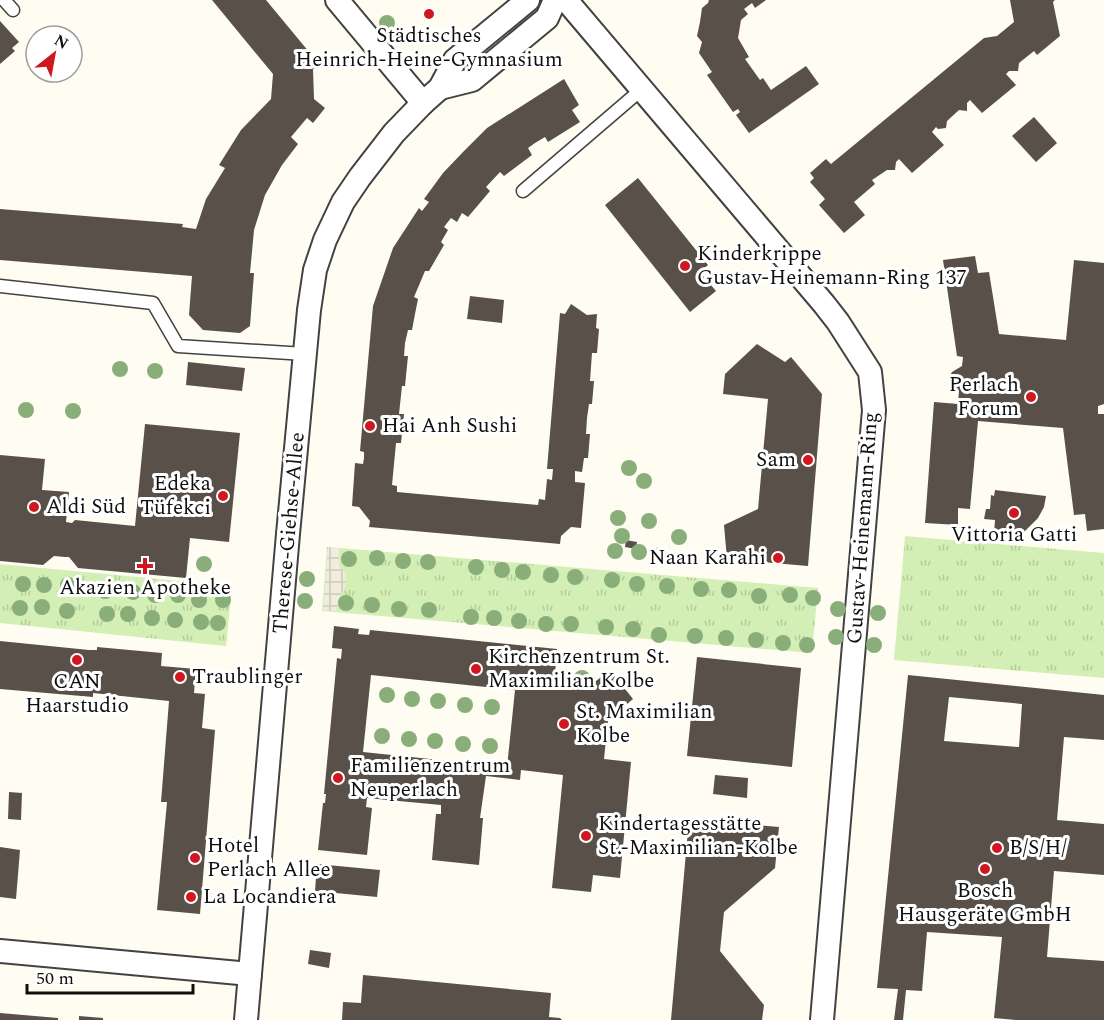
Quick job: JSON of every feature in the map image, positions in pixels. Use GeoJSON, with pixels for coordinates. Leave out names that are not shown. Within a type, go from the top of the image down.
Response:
{"type":"FeatureCollection","features":[{"type":"Feature","properties":{"kind":"street"},"geometry":{"type":"LineString","coordinates":[[337,0],[423,103]]}},
{"type":"Feature","properties":{"kind":"street","name":"Therese-Giehse-Allee"},"geometry":{"type":"LineString","coordinates":[[246,1020],[305,354],[315,270],[325,240],[343,202],[394,133],[440,88],[455,60],[528,0]]}},
{"type":"Feature","properties":{"kind":"street","name":"Therese-Giehse-Allee"},"geometry":{"type":"LineString","coordinates":[[440,88],[472,80],[547,18],[555,0]]}},
{"type":"Feature","properties":{"kind":"street","name":"Gustav-Heinemann-Ring"},"geometry":{"type":"LineString","coordinates":[[566,0],[838,321],[870,372],[874,411],[822,1020]]}},
{"type":"Feature","properties":{"kind":"street"},"geometry":{"type":"LineString","coordinates":[[0,951],[250,974]]}},
{"type":"Feature","properties":{"kind":"lane"},"geometry":{"type":"LineString","coordinates":[[523,191],[642,89]]}},
{"type":"Feature","properties":{"kind":"lane"},"geometry":{"type":"LineString","coordinates":[[0,286],[153,303],[178,346],[305,354]]}},
{"type":"Feature","properties":{"kind":"green space"},"geometry":{"type":"Polygon","coordinates":[[[905,536],[1104,553],[1104,678],[894,660],[905,536]]]}},
{"type":"Feature","properties":{"kind":"green space"},"geometry":{"type":"Polygon","coordinates":[[[327,547],[818,588],[812,653],[322,611],[327,547]]]}},
{"type":"Feature","properties":{"kind":"green space"},"geometry":{"type":"Polygon","coordinates":[[[0,564],[232,586],[226,646],[0,623],[0,564]]]}},
{"type":"Feature","properties":{"kind":"shaded area"},"geometry":{"type":"Polygon","coordinates":[[[328,547],[339,548],[339,566],[346,574],[345,587],[338,599],[337,611],[323,610],[328,547]]]}},
{"type":"Feature","properties":{"kind":"building"},"geometry":{"type":"Polygon","coordinates":[[[212,0],[266,0],[319,64],[313,69],[314,99],[325,108],[313,123],[307,118],[291,137],[298,144],[282,165],[265,195],[254,230],[250,273],[254,273],[250,326],[240,333],[203,330],[189,315],[192,276],[0,260],[0,209],[183,224],[182,227],[196,229],[206,199],[225,168],[219,165],[241,130],[271,99],[273,74],[212,0]]]}},
{"type":"Feature","properties":{"kind":"building"},"geometry":{"type":"Polygon","coordinates":[[[709,0],[766,0],[755,8],[752,3],[744,9],[748,14],[741,20],[738,38],[749,57],[745,59],[760,80],[763,78],[771,90],[806,66],[819,84],[749,133],[736,115],[740,112],[738,109],[733,112],[707,75],[712,72],[699,53],[702,42],[697,36],[702,8],[709,0]]]}},
{"type":"Feature","properties":{"kind":"building"},"geometry":{"type":"Polygon","coordinates":[[[1010,0],[1055,0],[1053,2],[1060,36],[1037,55],[1034,51],[1019,63],[1018,71],[1009,71],[1006,74],[1016,85],[982,113],[970,100],[967,103],[967,111],[959,110],[947,121],[946,128],[936,127],[932,132],[944,145],[912,173],[899,159],[895,170],[887,170],[872,180],[875,184],[854,202],[865,215],[844,233],[819,205],[825,199],[810,182],[814,178],[810,173],[826,159],[831,164],[984,38],[997,36],[1014,22],[1010,0]]]}},
{"type":"Feature","properties":{"kind":"building"},"geometry":{"type":"Polygon","coordinates":[[[0,21],[19,42],[12,48],[15,51],[0,64],[0,21]]]}},
{"type":"Feature","properties":{"kind":"building"},"geometry":{"type":"Polygon","coordinates":[[[564,79],[579,105],[572,110],[580,122],[548,142],[545,137],[528,148],[532,155],[504,176],[500,172],[486,187],[490,191],[468,217],[462,213],[457,222],[451,218],[444,227],[448,230],[441,242],[444,245],[429,271],[425,271],[414,297],[418,299],[412,330],[408,330],[405,343],[404,356],[408,356],[399,414],[404,414],[401,443],[396,443],[392,485],[397,486],[397,492],[538,505],[539,499],[545,500],[547,479],[552,480],[553,469],[547,469],[560,313],[565,314],[571,304],[587,315],[597,314],[596,328],[599,329],[597,353],[592,353],[590,381],[594,381],[592,404],[589,404],[587,418],[586,434],[590,434],[588,458],[584,458],[582,472],[575,471],[575,482],[585,483],[581,528],[571,527],[561,536],[560,544],[369,527],[370,521],[359,507],[352,506],[355,463],[363,464],[364,458],[364,452],[360,451],[373,306],[393,248],[419,208],[422,211],[429,202],[424,199],[443,173],[487,128],[564,79]]]}},
{"type":"Feature","properties":{"kind":"building"},"geometry":{"type":"Polygon","coordinates":[[[1034,117],[1057,143],[1036,162],[1012,136],[1034,117]]]}},
{"type":"Feature","properties":{"kind":"building"},"geometry":{"type":"Polygon","coordinates":[[[638,178],[708,265],[700,272],[716,291],[690,312],[605,205],[638,178]]]}},
{"type":"Feature","properties":{"kind":"building","name":"Perlach Forum"},"geometry":{"type":"Polygon","coordinates":[[[975,256],[978,273],[989,272],[999,334],[1066,340],[1074,260],[1104,263],[1104,404],[1098,406],[1098,414],[1104,414],[1104,529],[1087,531],[1085,514],[1074,515],[1063,428],[978,421],[970,509],[958,508],[958,525],[925,523],[934,402],[958,404],[959,391],[951,383],[949,377],[952,372],[962,366],[963,357],[957,356],[943,260],[975,256]]]}},
{"type":"Feature","properties":{"kind":"building"},"geometry":{"type":"Polygon","coordinates":[[[470,296],[504,300],[502,323],[467,319],[470,296]]]}},
{"type":"Feature","properties":{"kind":"building"},"geometry":{"type":"Polygon","coordinates":[[[757,344],[785,362],[791,357],[822,394],[808,566],[727,559],[724,525],[758,509],[768,399],[723,394],[725,374],[757,344]]]}},
{"type":"Feature","properties":{"kind":"building"},"geometry":{"type":"Polygon","coordinates":[[[188,362],[245,368],[242,391],[186,385],[188,362]]]}},
{"type":"Feature","properties":{"kind":"building"},"geometry":{"type":"Polygon","coordinates":[[[145,424],[240,433],[229,542],[190,538],[186,578],[78,568],[69,557],[54,556],[43,565],[0,561],[0,455],[45,459],[42,490],[69,492],[66,522],[72,523],[75,520],[135,526],[145,424]]]}},
{"type":"Feature","properties":{"kind":"building"},"geometry":{"type":"Polygon","coordinates":[[[995,490],[1046,496],[1044,507],[1038,518],[1024,532],[1015,536],[994,534],[995,520],[984,519],[986,509],[990,509],[991,495],[994,496],[995,490]]]}},
{"type":"Feature","properties":{"kind":"building"},"geometry":{"type":"Polygon","coordinates":[[[626,540],[637,542],[636,549],[625,547],[626,540]]]}},
{"type":"Feature","properties":{"kind":"building"},"geometry":{"type":"Polygon","coordinates":[[[334,626],[359,629],[358,634],[369,635],[370,630],[557,649],[554,686],[586,689],[610,670],[633,699],[608,720],[604,759],[631,762],[620,878],[593,875],[591,892],[552,888],[563,775],[521,770],[520,780],[486,776],[480,818],[483,818],[479,865],[432,860],[436,814],[441,814],[441,805],[367,798],[366,807],[372,808],[367,855],[318,850],[326,794],[324,794],[337,658],[341,659],[342,649],[332,648],[334,626]],[[371,675],[363,752],[507,767],[515,690],[371,675]]]}},
{"type":"Feature","properties":{"kind":"building"},"geometry":{"type":"Polygon","coordinates":[[[0,641],[89,650],[97,650],[97,647],[162,653],[161,666],[196,669],[194,693],[205,694],[202,728],[215,730],[200,914],[157,910],[167,802],[161,802],[169,701],[93,693],[93,697],[0,689],[0,641]]]}},
{"type":"Feature","properties":{"kind":"building"},"geometry":{"type":"Polygon","coordinates":[[[697,657],[801,668],[792,767],[687,756],[697,657]]]}},
{"type":"Feature","properties":{"kind":"building","name":"B/S/H/"},"geometry":{"type":"Polygon","coordinates":[[[908,675],[1104,695],[1104,740],[1064,737],[1057,820],[1104,824],[1104,875],[1054,871],[1047,957],[1104,961],[1104,1020],[994,1018],[1002,937],[927,932],[922,991],[906,990],[903,1020],[894,1020],[898,989],[877,988],[908,675]],[[949,697],[944,741],[1019,747],[1022,704],[949,697]]]}},
{"type":"Feature","properties":{"kind":"building"},"geometry":{"type":"Polygon","coordinates":[[[715,775],[748,778],[747,798],[713,794],[715,775]]]}},
{"type":"Feature","properties":{"kind":"building"},"geometry":{"type":"Polygon","coordinates":[[[9,792],[22,793],[21,820],[8,819],[9,792]]]}},
{"type":"Feature","properties":{"kind":"building"},"geometry":{"type":"Polygon","coordinates":[[[689,819],[779,827],[775,868],[724,912],[720,951],[764,1005],[762,1020],[671,1020],[689,819]]]}},
{"type":"Feature","properties":{"kind":"building"},"geometry":{"type":"Polygon","coordinates":[[[0,847],[20,850],[16,899],[0,897],[0,847]]]}},
{"type":"Feature","properties":{"kind":"building"},"geometry":{"type":"Polygon","coordinates":[[[317,864],[380,870],[377,897],[315,891],[317,864]]]}},
{"type":"Feature","properties":{"kind":"building"},"geometry":{"type":"Polygon","coordinates":[[[310,950],[331,953],[329,968],[308,964],[310,950]]]}},
{"type":"Feature","properties":{"kind":"building"},"geometry":{"type":"Polygon","coordinates":[[[363,975],[551,993],[549,1017],[562,1020],[342,1020],[343,1002],[361,1003],[363,975]]]}},
{"type":"Feature","properties":{"kind":"building"},"geometry":{"type":"Polygon","coordinates":[[[0,1013],[58,1018],[58,1020],[0,1020],[0,1013]]]}},
{"type":"Feature","properties":{"kind":"building"},"geometry":{"type":"Polygon","coordinates":[[[79,1016],[103,1018],[103,1020],[79,1020],[79,1016]]]}},
{"type":"Feature","properties":{"kind":"place","name":"Städtisches Heinrich-Heine-Gymnasium"},"geometry":{"type":"Point","coordinates":[429,14]}},
{"type":"Feature","properties":{"kind":"place","name":"Kinderkrippe Gustav-Heinemann-Ring 137"},"geometry":{"type":"Point","coordinates":[685,266]}},
{"type":"Feature","properties":{"kind":"place","name":"Perlach Forum"},"geometry":{"type":"Point","coordinates":[1031,397]}},
{"type":"Feature","properties":{"kind":"place","name":"Hai Anh Sushi"},"geometry":{"type":"Point","coordinates":[370,426]}},
{"type":"Feature","properties":{"kind":"place","name":"Sam"},"geometry":{"type":"Point","coordinates":[808,460]}},
{"type":"Feature","properties":{"kind":"place","name":"Edeka Tüfekci"},"geometry":{"type":"Point","coordinates":[223,496]}},
{"type":"Feature","properties":{"kind":"place","name":"Aldi Süd"},"geometry":{"type":"Point","coordinates":[34,507]}},
{"type":"Feature","properties":{"kind":"place","name":"Vittoria Gatti"},"geometry":{"type":"Point","coordinates":[1014,513]}},
{"type":"Feature","properties":{"kind":"place","name":"Naan Karahi"},"geometry":{"type":"Point","coordinates":[778,558]}},
{"type":"Feature","properties":{"kind":"place","name":"Akazien Apotheke"},"geometry":{"type":"Point","coordinates":[145,566]}},
{"type":"Feature","properties":{"kind":"place","name":"CAN Haarstudio"},"geometry":{"type":"Point","coordinates":[77,660]}},
{"type":"Feature","properties":{"kind":"place","name":"Kirchenzentrum St. Maximilian Kolbe"},"geometry":{"type":"Point","coordinates":[476,669]}},
{"type":"Feature","properties":{"kind":"place","name":"Traublinger"},"geometry":{"type":"Point","coordinates":[180,677]}},
{"type":"Feature","properties":{"kind":"place","name":"St. Maximilian Kolbe"},"geometry":{"type":"Point","coordinates":[564,724]}},
{"type":"Feature","properties":{"kind":"place","name":"Familienzentrum Neuperlach"},"geometry":{"type":"Point","coordinates":[338,778]}},
{"type":"Feature","properties":{"kind":"place","name":"Kindertagesstätte St.-Maximilian-Kolbe"},"geometry":{"type":"Point","coordinates":[586,836]}},
{"type":"Feature","properties":{"kind":"place","name":"B/S/H/"},"geometry":{"type":"Point","coordinates":[997,848]}},
{"type":"Feature","properties":{"kind":"place","name":"Hotel Perlach Allee"},"geometry":{"type":"Point","coordinates":[195,858]}},
{"type":"Feature","properties":{"kind":"place","name":"Bosch Hausgeräte GmbH"},"geometry":{"type":"Point","coordinates":[985,869]}},
{"type":"Feature","properties":{"kind":"place","name":"La Locandiera"},"geometry":{"type":"Point","coordinates":[191,897]}}]}
